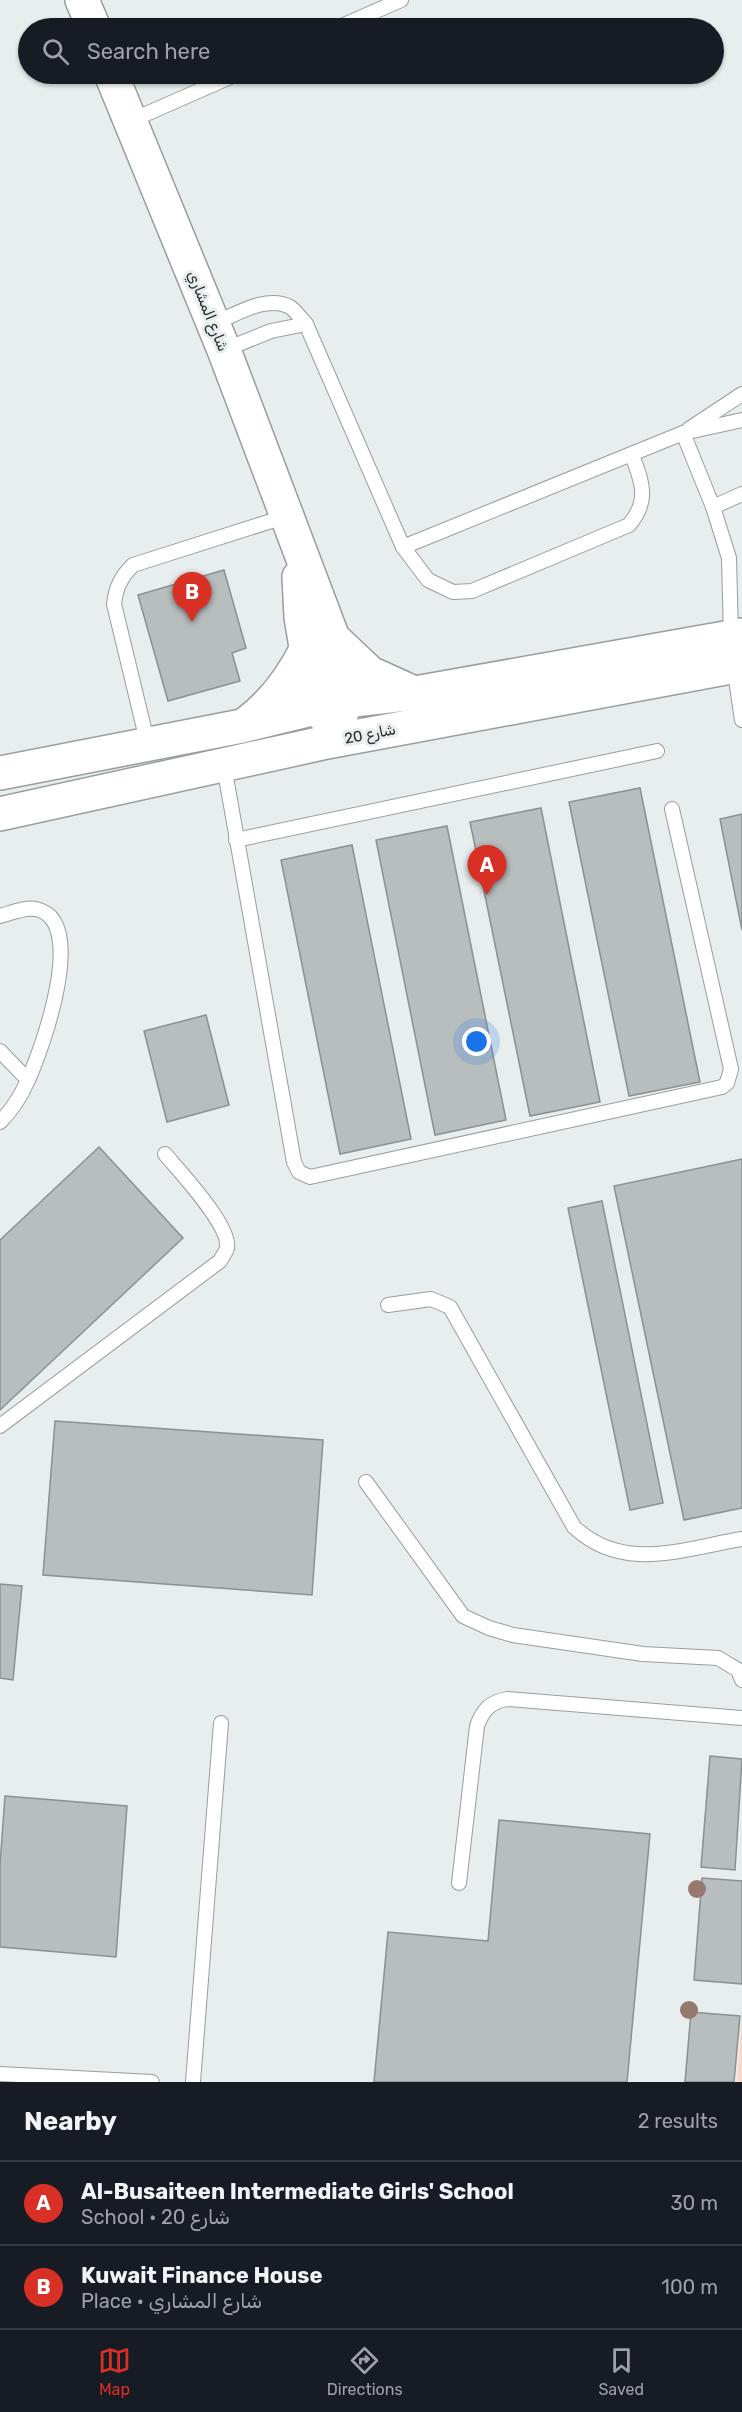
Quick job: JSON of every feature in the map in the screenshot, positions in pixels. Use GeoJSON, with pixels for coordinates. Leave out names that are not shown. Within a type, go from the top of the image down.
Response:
{"type":"FeatureCollection","features":[{"type":"Feature","properties":{"kind":"main road"},"geometry":{"type":"LineString","coordinates":[[82,0],[90,18]]}},
{"type":"Feature","properties":{"kind":"main road","name":"شارع المشاري"},"geometry":{"type":"LineString","coordinates":[[115,84],[219,337],[287,516],[298,551],[320,643],[335,723]]}},
{"type":"Feature","properties":{"kind":"main road"},"geometry":{"type":"LineString","coordinates":[[242,726],[274,700],[320,643],[384,681],[415,693]]}},
{"type":"Feature","properties":{"kind":"main road","name":"شارع 20"},"geometry":{"type":"LineString","coordinates":[[0,814],[224,766],[415,693],[737,651]]}},
{"type":"Feature","properties":{"kind":"main road","name":"شارع 20"},"geometry":{"type":"LineString","coordinates":[[0,773],[242,726],[335,723],[737,651]]}},
{"type":"Feature","properties":{"kind":"lane"},"geometry":{"type":"LineString","coordinates":[[360,18],[401,0]]}},
{"type":"Feature","properties":{"kind":"lane"},"geometry":{"type":"LineString","coordinates":[[130,121],[214,84]]}},
{"type":"Feature","properties":{"kind":"lane"},"geometry":{"type":"LineString","coordinates":[[219,337],[260,304],[280,304],[291,308],[306,324],[403,548],[428,580],[453,592],[472,591],[629,525],[640,512],[643,483],[632,455]]}},
{"type":"Feature","properties":{"kind":"lane"},"geometry":{"type":"LineString","coordinates":[[219,337],[306,324]]}},
{"type":"Feature","properties":{"kind":"lane"},"geometry":{"type":"LineString","coordinates":[[403,548],[683,433],[742,394]]}},
{"type":"Feature","properties":{"kind":"lane"},"geometry":{"type":"LineString","coordinates":[[683,433],[742,420]]}},
{"type":"Feature","properties":{"kind":"lane"},"geometry":{"type":"LineString","coordinates":[[683,433],[713,507],[729,558],[742,720]]}},
{"type":"Feature","properties":{"kind":"lane"},"geometry":{"type":"LineString","coordinates":[[713,507],[742,494]]}},
{"type":"Feature","properties":{"kind":"lane"},"geometry":{"type":"LineString","coordinates":[[148,745],[114,604],[116,590],[122,576],[133,565],[287,516]]}},
{"type":"Feature","properties":{"kind":"lane"},"geometry":{"type":"LineString","coordinates":[[236,840],[657,751]]}},
{"type":"Feature","properties":{"kind":"lane"},"geometry":{"type":"LineString","coordinates":[[224,766],[294,1162],[304,1175],[316,1177],[722,1087],[727,1083],[730,1069],[672,809]]}},
{"type":"Feature","properties":{"kind":"lane"},"geometry":{"type":"LineString","coordinates":[[0,916],[23,909],[37,909],[49,916],[58,927],[61,941],[57,999],[28,1080],[11,1111],[0,1122]]}},
{"type":"Feature","properties":{"kind":"lane"},"geometry":{"type":"LineString","coordinates":[[0,1051],[28,1080]]}},
{"type":"Feature","properties":{"kind":"lane"},"geometry":{"type":"LineString","coordinates":[[0,1426],[220,1261],[227,1249],[226,1237],[219,1223],[165,1154]]}},
{"type":"Feature","properties":{"kind":"lane"},"geometry":{"type":"LineString","coordinates":[[388,1305],[431,1299],[450,1307],[574,1527],[585,1538],[599,1546],[629,1555],[646,1555],[742,1539]]}},
{"type":"Feature","properties":{"kind":"lane"},"geometry":{"type":"LineString","coordinates":[[366,1482],[463,1616],[476,1623],[513,1635],[643,1654],[717,1658],[738,1670],[742,1680]]}},
{"type":"Feature","properties":{"kind":"lane"},"geometry":{"type":"LineString","coordinates":[[459,1883],[477,1726],[486,1707],[496,1701],[507,1699],[742,1718]]}},
{"type":"Feature","properties":{"kind":"lane"},"geometry":{"type":"LineString","coordinates":[[193,2082],[221,1723]]}},
{"type":"Feature","properties":{"kind":"lane"},"geometry":{"type":"LineString","coordinates":[[0,2074],[152,2082]]}},
{"type":"Feature","properties":{"kind":"shaded area"},"geometry":{"type":"Polygon","coordinates":[[[742,2018],[742,2082],[737,2082],[742,2018]]]}},
{"type":"Feature","properties":{"kind":"building"},"geometry":{"type":"Polygon","coordinates":[[[224,570],[246,648],[232,653],[240,681],[168,701],[138,595],[224,570]]]}},
{"type":"Feature","properties":{"kind":"building"},"geometry":{"type":"Polygon","coordinates":[[[640,788],[700,1082],[629,1096],[569,802],[640,788]]]}},
{"type":"Feature","properties":{"kind":"building"},"geometry":{"type":"Polygon","coordinates":[[[541,808],[600,1102],[530,1116],[470,822],[541,808]]]}},
{"type":"Feature","properties":{"kind":"building"},"geometry":{"type":"Polygon","coordinates":[[[742,814],[742,930],[720,819],[742,814]]]}},
{"type":"Feature","properties":{"kind":"building"},"geometry":{"type":"Polygon","coordinates":[[[447,826],[506,1120],[435,1135],[376,840],[447,826]]]}},
{"type":"Feature","properties":{"kind":"building"},"geometry":{"type":"Polygon","coordinates":[[[352,845],[411,1139],[340,1154],[281,860],[352,845]]]}},
{"type":"Feature","properties":{"kind":"building"},"geometry":{"type":"Polygon","coordinates":[[[206,1015],[229,1105],[167,1122],[144,1031],[206,1015]]]}},
{"type":"Feature","properties":{"kind":"building"},"geometry":{"type":"Polygon","coordinates":[[[99,1147],[183,1238],[0,1410],[0,1240],[99,1147]]]}},
{"type":"Feature","properties":{"kind":"building"},"geometry":{"type":"Polygon","coordinates":[[[742,1159],[742,1508],[684,1520],[614,1186],[742,1159]]]}},
{"type":"Feature","properties":{"kind":"building"},"geometry":{"type":"Polygon","coordinates":[[[602,1201],[663,1503],[630,1510],[568,1208],[602,1201]]]}},
{"type":"Feature","properties":{"kind":"building"},"geometry":{"type":"Polygon","coordinates":[[[55,1421],[323,1440],[312,1595],[43,1575],[55,1421]]]}},
{"type":"Feature","properties":{"kind":"building"},"geometry":{"type":"Polygon","coordinates":[[[0,1584],[22,1586],[13,1680],[0,1678],[0,1584]]]}},
{"type":"Feature","properties":{"kind":"building"},"geometry":{"type":"Polygon","coordinates":[[[710,1756],[742,1759],[735,1870],[701,1867],[710,1756]]]}},
{"type":"Feature","properties":{"kind":"building"},"geometry":{"type":"Polygon","coordinates":[[[5,1796],[127,1806],[116,1957],[0,1947],[0,1865],[5,1796]]]}},
{"type":"Feature","properties":{"kind":"building"},"geometry":{"type":"Polygon","coordinates":[[[499,1820],[650,1834],[627,2082],[374,2082],[388,1932],[488,1941],[499,1820]]]}},
{"type":"Feature","properties":{"kind":"building"},"geometry":{"type":"Polygon","coordinates":[[[702,1878],[742,1881],[742,1984],[694,1980],[702,1878]]]}},
{"type":"Feature","properties":{"kind":"building"},"geometry":{"type":"Polygon","coordinates":[[[691,2012],[740,2016],[734,2082],[685,2082],[691,2012]]]}},
{"type":"Feature","properties":{"kind":"place","name":"Kuwait Finance House"},"geometry":{"type":"Point","coordinates":[192,622]}},
{"type":"Feature","properties":{"kind":"place","name":"Al-Busaiteen Intermediate Girls' School"},"geometry":{"type":"Point","coordinates":[487,895]}}]}
